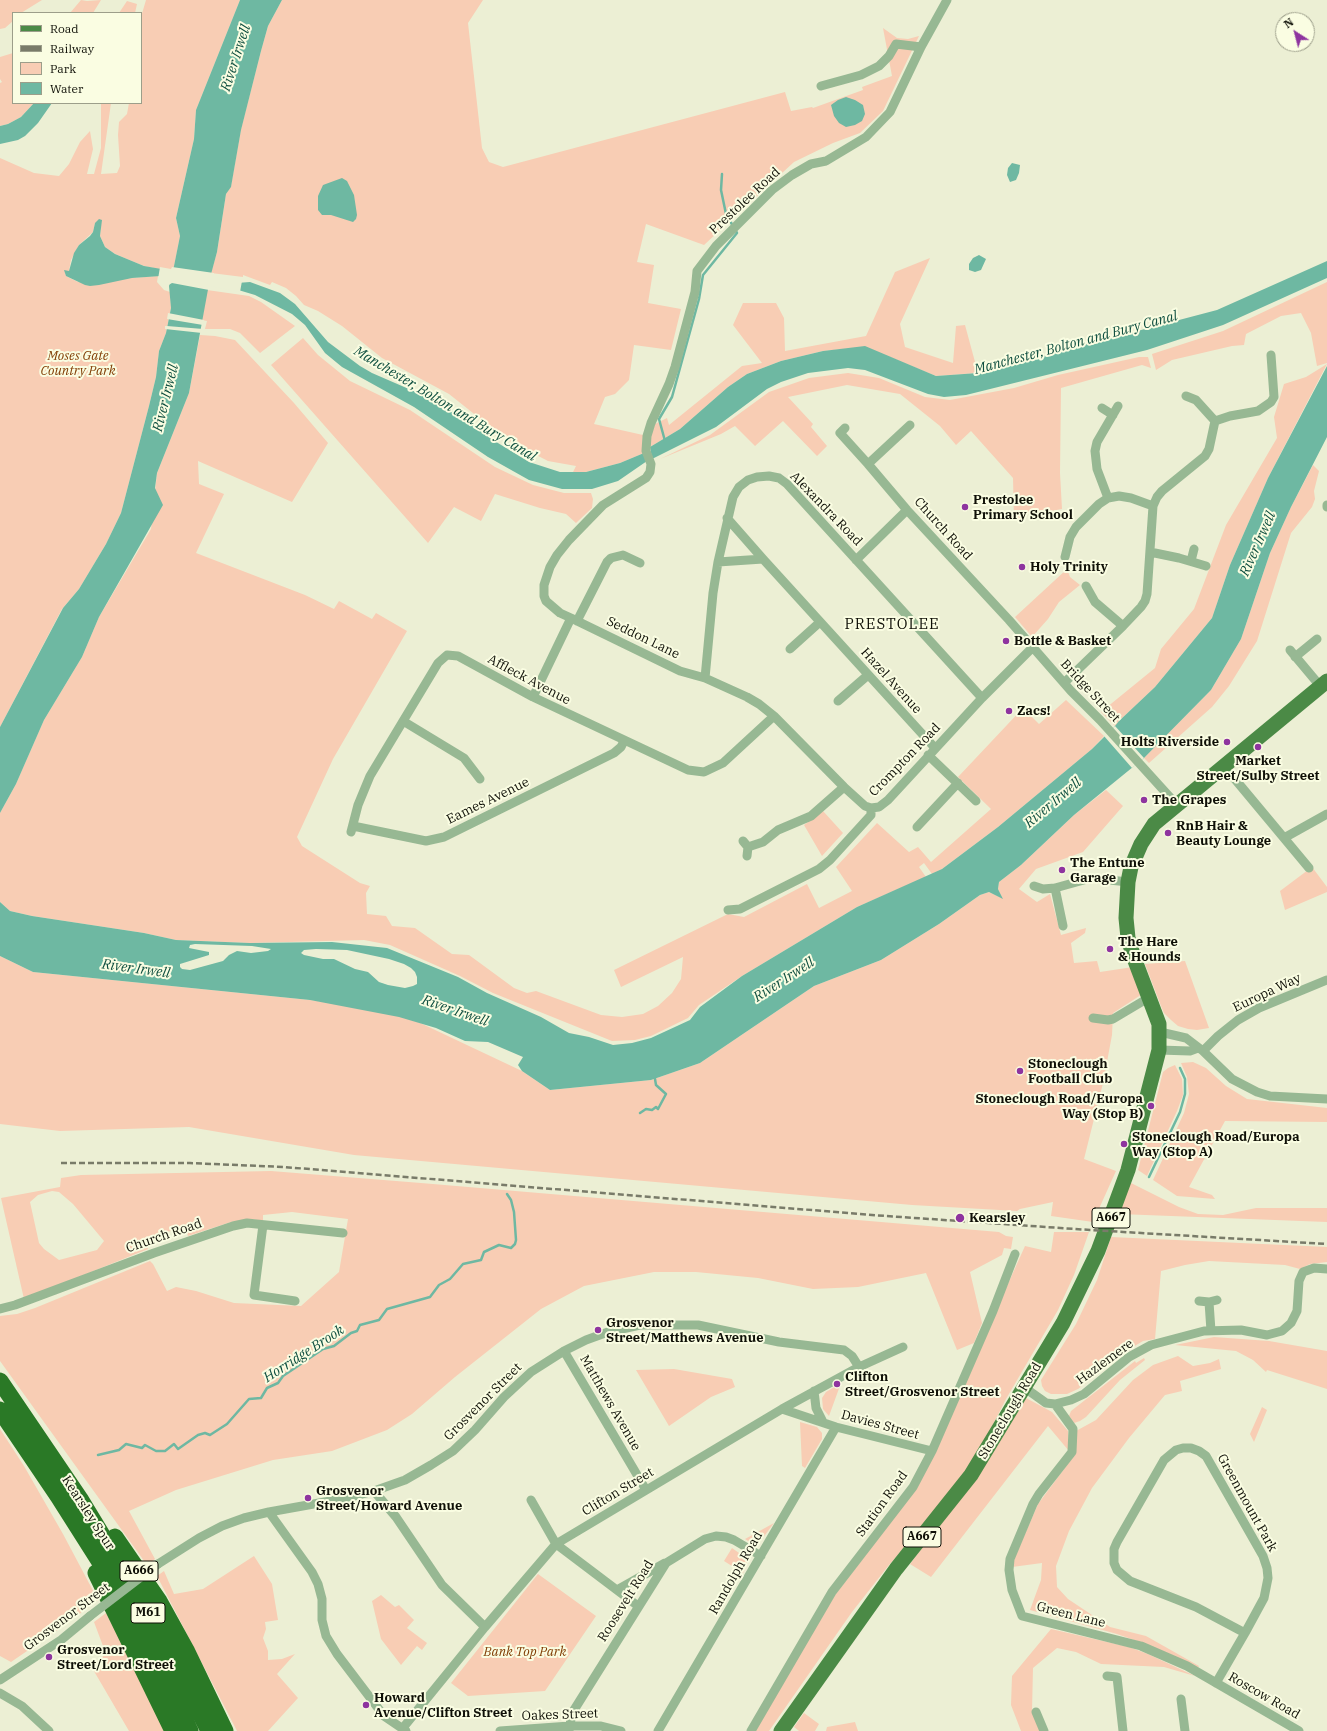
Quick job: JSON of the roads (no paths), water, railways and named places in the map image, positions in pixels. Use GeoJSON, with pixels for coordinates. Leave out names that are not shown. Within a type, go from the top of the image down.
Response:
{"type":"FeatureCollection","features":[{"type":"Feature","properties":{"kind":"highway","name":"A666"},"geometry":{"type":"LineString","coordinates":[[0,1381],[173,1731]]}},
{"type":"Feature","properties":{"kind":"highway","name":"A666"},"geometry":{"type":"LineString","coordinates":[[0,1410],[71,1475],[129,1557],[159,1601],[186,1650],[224,1731]]}},
{"type":"Feature","properties":{"kind":"highway","name":"M61"},"geometry":{"type":"LineString","coordinates":[[23,1430],[117,1589],[160,1667],[190,1731]]}},
{"type":"Feature","properties":{"kind":"highway","name":"Kearsley Spur"},"geometry":{"type":"LineString","coordinates":[[23,1430],[80,1499],[149,1614],[176,1663],[209,1731]]}},
{"type":"Feature","properties":{"kind":"main road","name":"A667"},"geometry":{"type":"LineString","coordinates":[[1159,1050],[1159,1024],[1128,938],[1126,918],[1128,882],[1136,856],[1154,824],[1224,766],[1324,687]]}},
{"type":"Feature","properties":{"kind":"main road","name":"Stoneclough Road"},"geometry":{"type":"LineString","coordinates":[[781,1731],[896,1569],[970,1475],[1025,1388],[1074,1303],[1098,1251],[1128,1170],[1159,1050]]}},
{"type":"Feature","properties":{"kind":"street","name":"Prestolee Road"},"geometry":{"type":"LineString","coordinates":[[651,464],[646,451],[647,436],[651,423],[669,384],[679,352],[695,292],[697,271],[716,246],[772,190],[792,175],[811,164],[826,161],[866,137],[890,112],[921,47],[947,0]]}},
{"type":"Feature","properties":{"kind":"street"},"geometry":{"type":"LineString","coordinates":[[820,86],[861,74],[879,66],[889,56],[896,44],[921,47]]}},
{"type":"Feature","properties":{"kind":"street"},"geometry":{"type":"LineString","coordinates":[[1215,421],[1230,416],[1258,411],[1271,402],[1274,397],[1271,355]]}},
{"type":"Feature","properties":{"kind":"street"},"geometry":{"type":"LineString","coordinates":[[1186,396],[1196,400],[1215,421]]}},
{"type":"Feature","properties":{"kind":"street"},"geometry":{"type":"LineString","coordinates":[[1108,498],[1097,469],[1095,451],[1097,442],[1118,406]]}},
{"type":"Feature","properties":{"kind":"street"},"geometry":{"type":"LineString","coordinates":[[1102,408],[1113,415]]}},
{"type":"Feature","properties":{"kind":"street"},"geometry":{"type":"LineString","coordinates":[[1064,683],[1123,626],[1145,601],[1147,594],[1153,506],[1162,491],[1205,456],[1209,449],[1215,421]]}},
{"type":"Feature","properties":{"kind":"street"},"geometry":{"type":"LineString","coordinates":[[868,464],[897,432],[910,425]]}},
{"type":"Feature","properties":{"kind":"street","name":"Church Road"},"geometry":{"type":"LineString","coordinates":[[845,428],[840,433],[907,510],[1033,647]]}},
{"type":"Feature","properties":{"kind":"street","name":"Seddon Lane"},"geometry":{"type":"LineString","coordinates":[[651,464],[650,472],[646,478],[596,511],[568,540],[554,561],[544,584],[544,596],[546,601],[560,613],[574,620],[680,670],[705,678],[759,704],[774,716],[844,787],[865,806],[871,808]]}},
{"type":"Feature","properties":{"kind":"street","name":"Alexandra Road"},"geometry":{"type":"LineString","coordinates":[[705,678],[713,593],[727,518],[733,497],[739,487],[748,480],[757,477],[769,476],[779,478],[788,484],[982,698]]}},
{"type":"Feature","properties":{"kind":"street"},"geometry":{"type":"LineString","coordinates":[[1065,557],[1062,545],[1070,537],[1076,527],[1099,504],[1108,498],[1119,496],[1131,498],[1153,506]]}},
{"type":"Feature","properties":{"kind":"street"},"geometry":{"type":"LineString","coordinates":[[856,560],[907,510]]}},
{"type":"Feature","properties":{"kind":"street","name":"Hazel Avenue"},"geometry":{"type":"LineString","coordinates":[[727,518],[935,748]]}},
{"type":"Feature","properties":{"kind":"street"},"geometry":{"type":"LineString","coordinates":[[1191,561],[1194,549]]}},
{"type":"Feature","properties":{"kind":"street"},"geometry":{"type":"LineString","coordinates":[[1150,552],[1191,561],[1206,566]]}},
{"type":"Feature","properties":{"kind":"street"},"geometry":{"type":"LineString","coordinates":[[533,698],[574,620],[607,562],[611,558],[624,556],[640,563]]}},
{"type":"Feature","properties":{"kind":"street"},"geometry":{"type":"LineString","coordinates":[[718,562],[763,559]]}},
{"type":"Feature","properties":{"kind":"street"},"geometry":{"type":"LineString","coordinates":[[1086,586],[1095,593],[1095,602],[1123,626]]}},
{"type":"Feature","properties":{"kind":"street"},"geometry":{"type":"LineString","coordinates":[[790,649],[820,622]]}},
{"type":"Feature","properties":{"kind":"street"},"geometry":{"type":"LineString","coordinates":[[1317,639],[1292,654],[1324,687]]}},
{"type":"Feature","properties":{"kind":"street","name":"Bridge Street"},"geometry":{"type":"LineString","coordinates":[[1033,647],[1064,683],[1177,804]]}},
{"type":"Feature","properties":{"kind":"street","name":"Crompton Road"},"geometry":{"type":"LineString","coordinates":[[728,910],[740,909],[818,869],[830,860],[871,815],[871,808],[879,807],[888,800],[982,698],[1033,647]]}},
{"type":"Feature","properties":{"kind":"street","name":"Affleck Avenue"},"geometry":{"type":"LineString","coordinates":[[352,829],[358,806],[367,783],[438,663],[447,655],[458,656],[533,698],[624,742],[688,770],[704,772],[723,763],[774,716]]}},
{"type":"Feature","properties":{"kind":"street"},"geometry":{"type":"LineString","coordinates":[[838,701],[868,675]]}},
{"type":"Feature","properties":{"kind":"street"},"geometry":{"type":"LineString","coordinates":[[403,721],[464,758],[474,776]]}},
{"type":"Feature","properties":{"kind":"street","name":"Eames Avenue"},"geometry":{"type":"LineString","coordinates":[[352,829],[426,841],[444,838],[614,753],[624,742]]}},
{"type":"Feature","properties":{"kind":"street"},"geometry":{"type":"LineString","coordinates":[[928,756],[976,801]]}},
{"type":"Feature","properties":{"kind":"street"},"geometry":{"type":"LineString","coordinates":[[1224,766],[1309,868]]}},
{"type":"Feature","properties":{"kind":"street"},"geometry":{"type":"LineString","coordinates":[[917,827],[958,783]]}},
{"type":"Feature","properties":{"kind":"street"},"geometry":{"type":"LineString","coordinates":[[746,848],[763,842],[778,830],[811,816],[844,787]]}},
{"type":"Feature","properties":{"kind":"street"},"geometry":{"type":"LineString","coordinates":[[1284,838],[1327,814]]}},
{"type":"Feature","properties":{"kind":"street"},"geometry":{"type":"LineString","coordinates":[[1034,886],[1042,889],[1055,888],[1091,878],[1128,882]]}},
{"type":"Feature","properties":{"kind":"street"},"geometry":{"type":"LineString","coordinates":[[1055,888],[1063,926]]}},
{"type":"Feature","properties":{"kind":"street","name":"Europa Way"},"geometry":{"type":"LineString","coordinates":[[1201,1050],[1238,1020],[1259,1008],[1327,980]]}},
{"type":"Feature","properties":{"kind":"street"},"geometry":{"type":"LineString","coordinates":[[1093,1018],[1108,1020],[1113,1019],[1150,998]]}},
{"type":"Feature","properties":{"kind":"street"},"geometry":{"type":"LineString","coordinates":[[1160,1032],[1186,1038],[1232,1079],[1257,1092],[1270,1096],[1327,1099]]}},
{"type":"Feature","properties":{"kind":"street"},"geometry":{"type":"LineString","coordinates":[[1159,1050],[1201,1050]]}},
{"type":"Feature","properties":{"kind":"street","name":"Church Road"},"geometry":{"type":"LineString","coordinates":[[0,1309],[233,1226],[247,1223],[343,1233]]}},
{"type":"Feature","properties":{"kind":"street"},"geometry":{"type":"LineString","coordinates":[[264,1225],[254,1295],[295,1300]]}},
{"type":"Feature","properties":{"kind":"street","name":"Station Road"},"geometry":{"type":"LineString","coordinates":[[750,1731],[832,1592],[913,1487],[932,1451],[993,1311],[1015,1254]]}},
{"type":"Feature","properties":{"kind":"street","name":"Hazlemere"},"geometry":{"type":"LineString","coordinates":[[1055,1404],[1071,1400],[1084,1394],[1129,1357],[1151,1345],[1197,1333],[1212,1331],[1241,1330],[1267,1335],[1282,1332],[1291,1323],[1297,1311],[1299,1281],[1303,1272],[1314,1268],[1327,1269]]}},
{"type":"Feature","properties":{"kind":"street"},"geometry":{"type":"LineString","coordinates":[[1199,1301],[1213,1301],[1212,1331]]}},
{"type":"Feature","properties":{"kind":"street","name":"Grosvenor Street"},"geometry":{"type":"LineString","coordinates":[[0,1680],[61,1640],[158,1564],[199,1538],[222,1526],[244,1518],[268,1512],[347,1498],[374,1491],[405,1480],[432,1465],[453,1451],[475,1430],[504,1397],[532,1372],[564,1351],[608,1332],[640,1325],[698,1325],[779,1342],[844,1350],[852,1356],[860,1367]]}},
{"type":"Feature","properties":{"kind":"street","name":"Clifton Street"},"geometry":{"type":"LineString","coordinates":[[404,1730],[485,1627],[556,1544],[782,1409],[860,1367],[903,1347]]}},
{"type":"Feature","properties":{"kind":"street","name":"Matthews Avenue"},"geometry":{"type":"LineString","coordinates":[[564,1351],[646,1490]]}},
{"type":"Feature","properties":{"kind":"street"},"geometry":{"type":"LineString","coordinates":[[1025,1388],[1046,1403],[1055,1404]]}},
{"type":"Feature","properties":{"kind":"street","name":"Davies Street"},"geometry":{"type":"LineString","coordinates":[[814,1392],[816,1408],[823,1422]]}},
{"type":"Feature","properties":{"kind":"street","name":"Green Lane"},"geometry":{"type":"LineString","coordinates":[[1055,1404],[1073,1429],[1072,1452],[1033,1504],[1010,1559],[1009,1570],[1012,1590],[1022,1616],[1141,1646],[1187,1666],[1216,1683]]}},
{"type":"Feature","properties":{"kind":"street","name":"Davies Street"},"geometry":{"type":"LineString","coordinates":[[782,1409],[836,1427],[932,1451]]}},
{"type":"Feature","properties":{"kind":"street","name":"Randolph Road"},"geometry":{"type":"LineString","coordinates":[[658,1731],[836,1427]]}},
{"type":"Feature","properties":{"kind":"street","name":"Greenmount Park"},"geometry":{"type":"LineString","coordinates":[[1216,1683],[1245,1634],[1265,1593],[1268,1578],[1267,1568],[1263,1556],[1206,1456],[1191,1448],[1176,1450],[1164,1460],[1117,1542],[1114,1549],[1114,1563],[1117,1570],[1130,1581],[1196,1607],[1245,1634]]}},
{"type":"Feature","properties":{"kind":"street"},"geometry":{"type":"LineString","coordinates":[[374,1491],[396,1517],[442,1585],[485,1627]]}},
{"type":"Feature","properties":{"kind":"street"},"geometry":{"type":"LineString","coordinates":[[531,1500],[556,1544],[638,1606]]}},
{"type":"Feature","properties":{"kind":"street"},"geometry":{"type":"LineString","coordinates":[[268,1512],[312,1572],[318,1584],[322,1599],[322,1620],[326,1636],[337,1654],[384,1716],[404,1730]]}},
{"type":"Feature","properties":{"kind":"street","name":"Roosevelt Road"},"geometry":{"type":"LineString","coordinates":[[570,1728],[574,1710],[666,1563],[705,1539],[716,1536],[734,1540],[761,1556]]}},
{"type":"Feature","properties":{"kind":"street"},"geometry":{"type":"LineString","coordinates":[[617,1590],[666,1563]]}},
{"type":"Feature","properties":{"kind":"street"},"geometry":{"type":"LineString","coordinates":[[1107,1676],[1117,1677],[1123,1731]]}},
{"type":"Feature","properties":{"kind":"street","name":"Roscow Road"},"geometry":{"type":"LineString","coordinates":[[1216,1683],[1299,1731]]}},
{"type":"Feature","properties":{"kind":"street"},"geometry":{"type":"LineString","coordinates":[[0,1693],[22,1706],[49,1731]]}},
{"type":"Feature","properties":{"kind":"street"},"geometry":{"type":"LineString","coordinates":[[1181,1699],[1185,1731]]}},
{"type":"Feature","properties":{"kind":"street"},"geometry":{"type":"LineString","coordinates":[[1036,1712],[1044,1731]]}},
{"type":"Feature","properties":{"kind":"street","name":"Oakes Street"},"geometry":{"type":"LineString","coordinates":[[500,1731],[601,1726],[622,1731]]}},
{"type":"Feature","properties":{"kind":"water","name":"River Irwell"},"geometry":{"type":"Polygon","coordinates":[[[240,0],[282,0],[268,26],[261,51],[241,130],[231,187],[226,194],[217,252],[210,278],[237,283],[250,282],[280,293],[295,304],[328,342],[360,366],[372,373],[448,406],[493,440],[529,462],[560,472],[586,472],[620,463],[644,453],[647,461],[618,481],[592,489],[562,489],[529,480],[488,457],[414,407],[342,367],[325,353],[305,325],[292,314],[255,295],[209,284],[189,393],[157,473],[155,488],[163,505],[99,617],[82,657],[44,720],[16,784],[0,813],[0,727],[63,608],[79,589],[106,544],[121,513],[149,406],[156,377],[159,351],[166,333],[171,308],[169,286],[171,278],[161,276],[132,278],[90,286],[66,276],[64,270],[69,271],[74,253],[79,245],[93,232],[95,223],[99,219],[102,220],[100,236],[105,247],[115,254],[144,266],[173,271],[180,236],[176,218],[194,139],[196,110],[240,0]]]}},
{"type":"Feature","properties":{"kind":"water"},"geometry":{"type":"Polygon","coordinates":[[[846,97],[863,105],[865,114],[862,121],[855,125],[846,127],[839,123],[834,116],[831,105],[846,97]]]}},
{"type":"Feature","properties":{"kind":"water"},"geometry":{"type":"Polygon","coordinates":[[[33,104],[51,104],[38,123],[25,136],[18,140],[0,144],[0,126],[8,124],[21,117],[33,104]]]}},
{"type":"Feature","properties":{"kind":"water"},"geometry":{"type":"Polygon","coordinates":[[[1012,163],[1020,165],[1016,180],[1010,182],[1007,175],[1008,168],[1012,163]]]}},
{"type":"Feature","properties":{"kind":"water"},"geometry":{"type":"Polygon","coordinates":[[[342,178],[347,181],[354,195],[357,215],[353,222],[331,215],[322,215],[318,210],[318,196],[323,185],[342,178]]]}},
{"type":"Feature","properties":{"kind":"water"},"geometry":{"type":"Polygon","coordinates":[[[979,255],[986,259],[981,270],[975,272],[969,270],[969,264],[973,258],[979,255]]]}},
{"type":"Feature","properties":{"kind":"water"},"geometry":{"type":"Polygon","coordinates":[[[1327,261],[1327,278],[1223,325],[1147,350],[966,395],[944,397],[928,394],[865,370],[848,368],[808,373],[781,382],[767,389],[716,427],[652,459],[650,447],[680,429],[728,387],[747,374],[781,361],[823,351],[865,346],[936,376],[978,373],[1217,310],[1327,261]]]}},
{"type":"Feature","properties":{"kind":"water","name":"River Irwell"},"geometry":{"type":"Polygon","coordinates":[[[1327,366],[1327,437],[1291,507],[1270,553],[1241,639],[1211,690],[1144,758],[1074,815],[1021,865],[999,882],[998,889],[1003,899],[989,892],[980,895],[939,924],[881,960],[814,986],[700,1063],[651,1080],[550,1090],[522,1071],[518,1065],[523,1057],[488,1042],[465,1041],[436,1028],[399,1017],[310,1000],[33,972],[0,956],[0,902],[10,911],[32,916],[144,933],[176,940],[250,943],[332,942],[387,948],[458,977],[487,993],[541,1017],[569,1033],[589,1037],[613,1045],[632,1043],[651,1038],[690,1020],[700,1007],[742,976],[857,907],[942,869],[998,827],[1092,749],[1155,687],[1212,618],[1230,565],[1268,478],[1327,366]],[[190,945],[189,948],[209,952],[209,955],[180,964],[182,969],[190,970],[223,961],[229,955],[237,951],[251,953],[268,951],[271,949],[252,946],[190,945]],[[304,950],[301,953],[323,959],[334,959],[355,969],[368,972],[379,982],[388,985],[405,988],[417,984],[415,972],[404,964],[389,959],[347,950],[304,950]]]}},
{"type":"Feature","properties":{"kind":"waterway"},"geometry":{"type":"LineString","coordinates":[[665,441],[659,419],[672,397],[699,299],[703,275],[737,233],[726,214],[721,190],[722,174]]}},
{"type":"Feature","properties":{"kind":"waterway"},"geometry":{"type":"LineString","coordinates":[[1149,1177],[1180,1112],[1185,1094],[1185,1079],[1180,1068]]}},
{"type":"Feature","properties":{"kind":"waterway","name":"Horridge Brook"},"geometry":{"type":"LineString","coordinates":[[640,1113],[646,1109],[652,1110],[656,1107],[658,1109],[666,1094],[656,1085],[655,1079]]}},
{"type":"Feature","properties":{"kind":"waterway","name":"Horridge Brook"},"geometry":{"type":"LineString","coordinates":[[98,1455],[119,1450],[126,1444],[142,1448],[145,1445],[156,1451],[165,1451],[174,1444],[178,1449],[198,1435],[205,1433],[210,1435],[227,1424],[249,1399],[261,1398],[267,1388],[278,1383],[283,1376],[323,1349],[334,1346],[351,1333],[357,1331],[360,1325],[379,1320],[387,1309],[430,1297],[439,1285],[450,1279],[463,1264],[481,1260],[484,1252],[499,1245],[511,1248],[515,1244],[516,1240],[514,1212],[511,1200],[507,1194]]}},
{"type":"Feature","properties":{"kind":"railway"},"geometry":{"type":"LineString","coordinates":[[61,1163],[190,1163],[284,1167],[872,1215],[1327,1244]]}},
{"type":"Feature","properties":{"kind":"place","name":"Prestolee Primary School"},"geometry":{"type":"Point","coordinates":[965,507]}},
{"type":"Feature","properties":{"kind":"place","name":"Holy Trinity"},"geometry":{"type":"Point","coordinates":[1022,567]}},
{"type":"Feature","properties":{"kind":"place","name":"Bottle & Basket"},"geometry":{"type":"Point","coordinates":[1006,641]}},
{"type":"Feature","properties":{"kind":"place","name":"Zacs!"},"geometry":{"type":"Point","coordinates":[1009,711]}},
{"type":"Feature","properties":{"kind":"place","name":"Holts Riverside"},"geometry":{"type":"Point","coordinates":[1227,742]}},
{"type":"Feature","properties":{"kind":"place","name":"Market Street/Sulby Street"},"geometry":{"type":"Point","coordinates":[1258,747]}},
{"type":"Feature","properties":{"kind":"place","name":"The Grapes"},"geometry":{"type":"Point","coordinates":[1144,800]}},
{"type":"Feature","properties":{"kind":"place","name":"RnB Hair & Beauty Lounge"},"geometry":{"type":"Point","coordinates":[1168,833]}},
{"type":"Feature","properties":{"kind":"place","name":"The Entune Garage"},"geometry":{"type":"Point","coordinates":[1062,870]}},
{"type":"Feature","properties":{"kind":"place","name":"The Hare & Hounds"},"geometry":{"type":"Point","coordinates":[1110,949]}},
{"type":"Feature","properties":{"kind":"place","name":"Stoneclough Football Club"},"geometry":{"type":"Point","coordinates":[1020,1071]}},
{"type":"Feature","properties":{"kind":"place","name":"Stoneclough Road/Europa Way (Stop B)"},"geometry":{"type":"Point","coordinates":[1151,1106]}},
{"type":"Feature","properties":{"kind":"place","name":"Stoneclough Road/Europa Way (Stop A)"},"geometry":{"type":"Point","coordinates":[1124,1144]}},
{"type":"Feature","properties":{"kind":"place","name":"Kearsley"},"geometry":{"type":"Point","coordinates":[960,1218]}},
{"type":"Feature","properties":{"kind":"place","name":"Grosvenor Street/Matthews Avenue"},"geometry":{"type":"Point","coordinates":[598,1330]}},
{"type":"Feature","properties":{"kind":"place","name":"Clifton Street/Grosvenor Street"},"geometry":{"type":"Point","coordinates":[837,1384]}},
{"type":"Feature","properties":{"kind":"place","name":"Grosvenor Street/Howard Avenue"},"geometry":{"type":"Point","coordinates":[308,1498]}},
{"type":"Feature","properties":{"kind":"place","name":"Grosvenor Street/Lord Street"},"geometry":{"type":"Point","coordinates":[49,1657]}},
{"type":"Feature","properties":{"kind":"place","name":"Howard Avenue/Clifton Street"},"geometry":{"type":"Point","coordinates":[366,1705]}},
{"type":"Feature","properties":{"kind":"district","name":"PRESTOLEE"},"geometry":{"type":"Point","coordinates":[892,625]}},
{"type":"Feature","properties":{"kind":"water label","name":"Manchester, Bolton and Bury Canal"},"geometry":{"type":"Point","coordinates":[1076,343]}},
{"type":"Feature","properties":{"kind":"water label","name":"Manchester, Bolton and Bury Canal"},"geometry":{"type":"Point","coordinates":[445,404]}},
{"type":"Feature","properties":{"kind":"park label","name":"Moses Gate Country Park"},"geometry":{"type":"Point","coordinates":[78,364]}},
{"type":"Feature","properties":{"kind":"park label","name":"Bank Top Park"},"geometry":{"type":"Point","coordinates":[525,1652]}}]}
